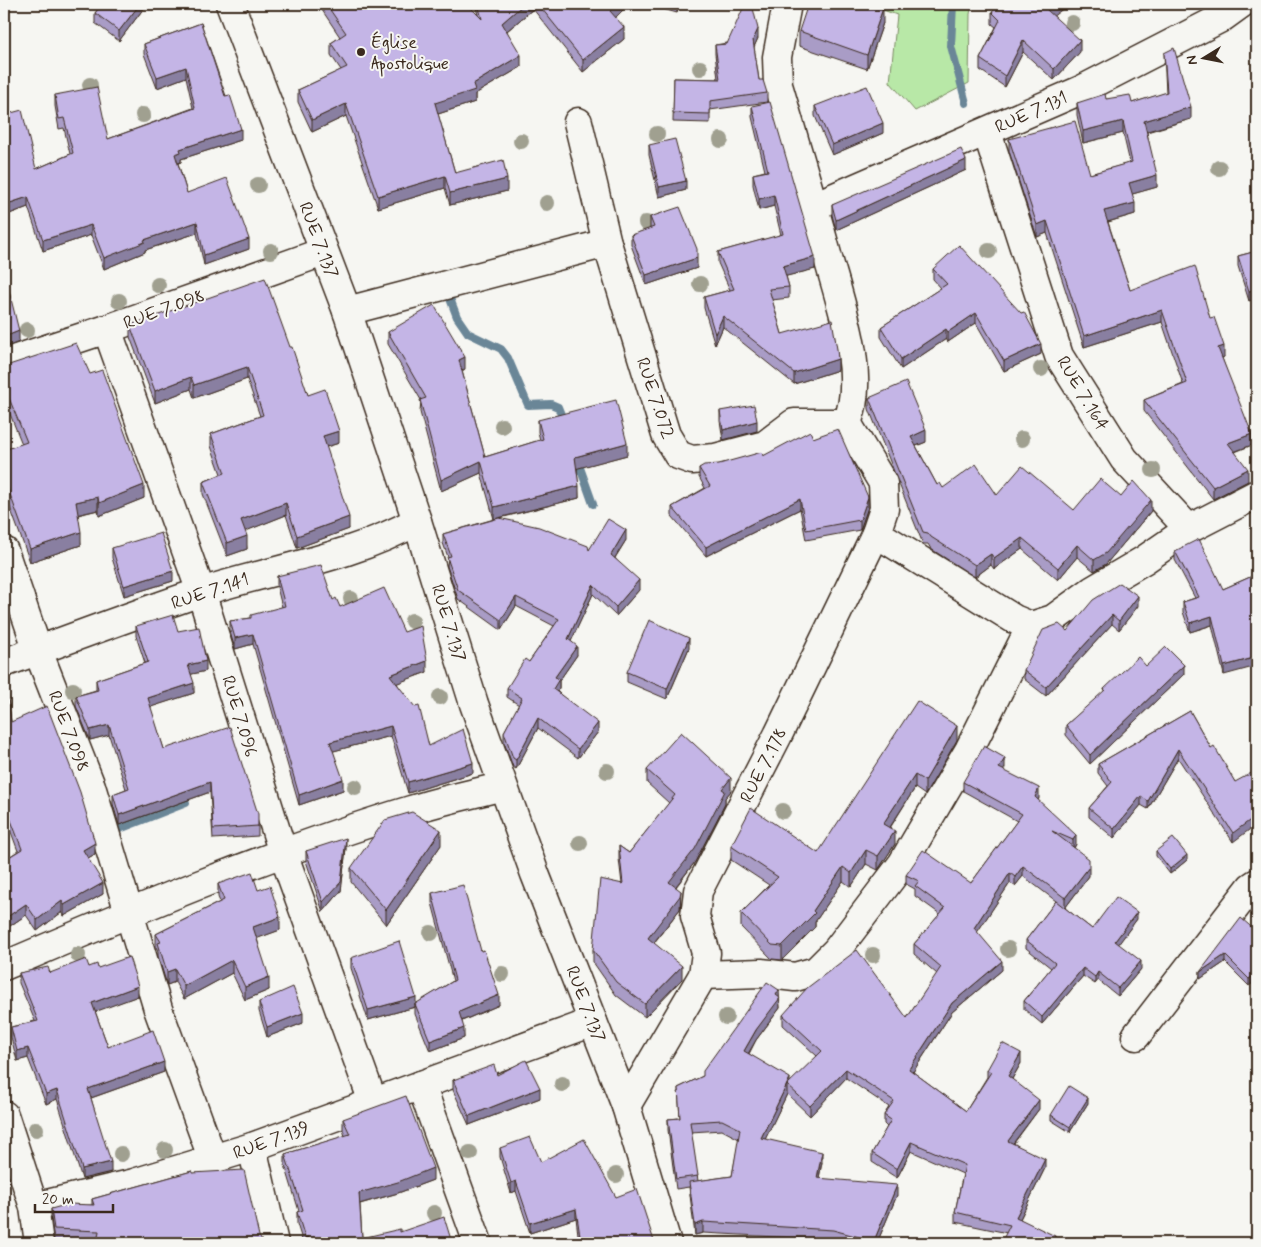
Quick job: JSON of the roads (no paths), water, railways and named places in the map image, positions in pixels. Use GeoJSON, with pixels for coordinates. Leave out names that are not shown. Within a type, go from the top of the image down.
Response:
{"type":"FeatureCollection","features":[{"type":"Feature","properties":{"kind":"street","name":"RUE 7.137"},"geometry":{"type":"LineString","coordinates":[[230,4],[347,311],[417,521],[474,704],[535,874],[626,1106],[667,1243]]}},
{"type":"Feature","properties":{"kind":"street"},"geometry":{"type":"LineString","coordinates":[[786,4],[777,57],[778,85],[814,206],[849,337],[854,385],[853,409],[847,423]]}},
{"type":"Feature","properties":{"kind":"street","name":"RUE 7.131"},"geometry":{"type":"LineString","coordinates":[[814,206],[1081,90],[1223,17],[1241,4]]}},
{"type":"Feature","properties":{"kind":"street","name":"RUE 7.072"},"geometry":{"type":"LineString","coordinates":[[578,122],[607,242],[666,435],[678,455],[692,460],[715,458],[765,445],[794,423],[847,423]]}},
{"type":"Feature","properties":{"kind":"street","name":"RUE 7.164"},"geometry":{"type":"LineString","coordinates":[[987,132],[1059,356],[1124,459],[1189,529]]}},
{"type":"Feature","properties":{"kind":"street"},"geometry":{"type":"LineString","coordinates":[[347,311],[607,242]]}},
{"type":"Feature","properties":{"kind":"street","name":"RUE 7.098"},"geometry":{"type":"LineString","coordinates":[[4,363],[107,329],[323,252]]}},
{"type":"Feature","properties":{"kind":"street","name":"RUE 7.096"},"geometry":{"type":"LineString","coordinates":[[107,329],[201,592],[283,853],[373,1102]]}},
{"type":"Feature","properties":{"kind":"street","name":"RUE 7.178"},"geometry":{"type":"LineString","coordinates":[[626,1106],[703,975],[706,953],[695,916],[698,891],[778,735],[876,533],[884,509],[883,483],[847,423]]}},
{"type":"Feature","properties":{"kind":"street"},"geometry":{"type":"LineString","coordinates":[[876,533],[1014,619],[1031,626],[1054,619],[1093,590],[1144,560],[1189,529],[1257,494]]}},
{"type":"Feature","properties":{"kind":"street","name":"RUE 7.141"},"geometry":{"type":"LineString","coordinates":[[4,663],[201,592],[362,546],[397,532],[417,521]]}},
{"type":"Feature","properties":{"kind":"street","name":"RUE 7.098"},"geometry":{"type":"LineString","coordinates":[[4,551],[38,650],[91,786],[158,1008],[213,1160]]}},
{"type":"Feature","properties":{"kind":"street"},"geometry":{"type":"LineString","coordinates":[[703,975],[761,973],[794,977],[816,971],[836,951],[902,864],[969,750],[1031,626]]}},
{"type":"Feature","properties":{"kind":"street"},"geometry":{"type":"LineString","coordinates":[[4,966],[130,912],[283,853],[412,810],[503,786]]}},
{"type":"Feature","properties":{"kind":"street"},"geometry":{"type":"LineString","coordinates":[[1136,1036],[1251,887],[1257,883]]}},
{"type":"Feature","properties":{"kind":"street","name":"RUE 7.139"},"geometry":{"type":"LineString","coordinates":[[34,1207],[134,1183],[213,1160],[592,1022]]}},
{"type":"Feature","properties":{"kind":"street"},"geometry":{"type":"LineString","coordinates":[[421,1085],[478,1243]]}},
{"type":"Feature","properties":{"kind":"street"},"geometry":{"type":"LineString","coordinates":[[4,1115],[34,1207],[39,1243]]}},
{"type":"Feature","properties":{"kind":"street"},"geometry":{"type":"LineString","coordinates":[[252,1147],[274,1243]]}},
{"type":"Feature","properties":{"kind":"waterway"},"geometry":{"type":"LineString","coordinates":[[953,4],[951,46],[966,103]]}},
{"type":"Feature","properties":{"kind":"waterway"},"geometry":{"type":"LineString","coordinates":[[449,296],[457,317],[468,333],[501,349],[508,358],[528,405],[551,404],[558,407],[564,422]]}},
{"type":"Feature","properties":{"kind":"waterway"},"geometry":{"type":"LineString","coordinates":[[577,459],[593,504]]}},
{"type":"Feature","properties":{"kind":"waterway"},"geometry":{"type":"LineString","coordinates":[[112,832],[186,803],[183,791]]}},
{"type":"Feature","properties":{"kind":"place","name":"Église Apostolique"},"geometry":{"type":"Point","coordinates":[361,52]}}]}
